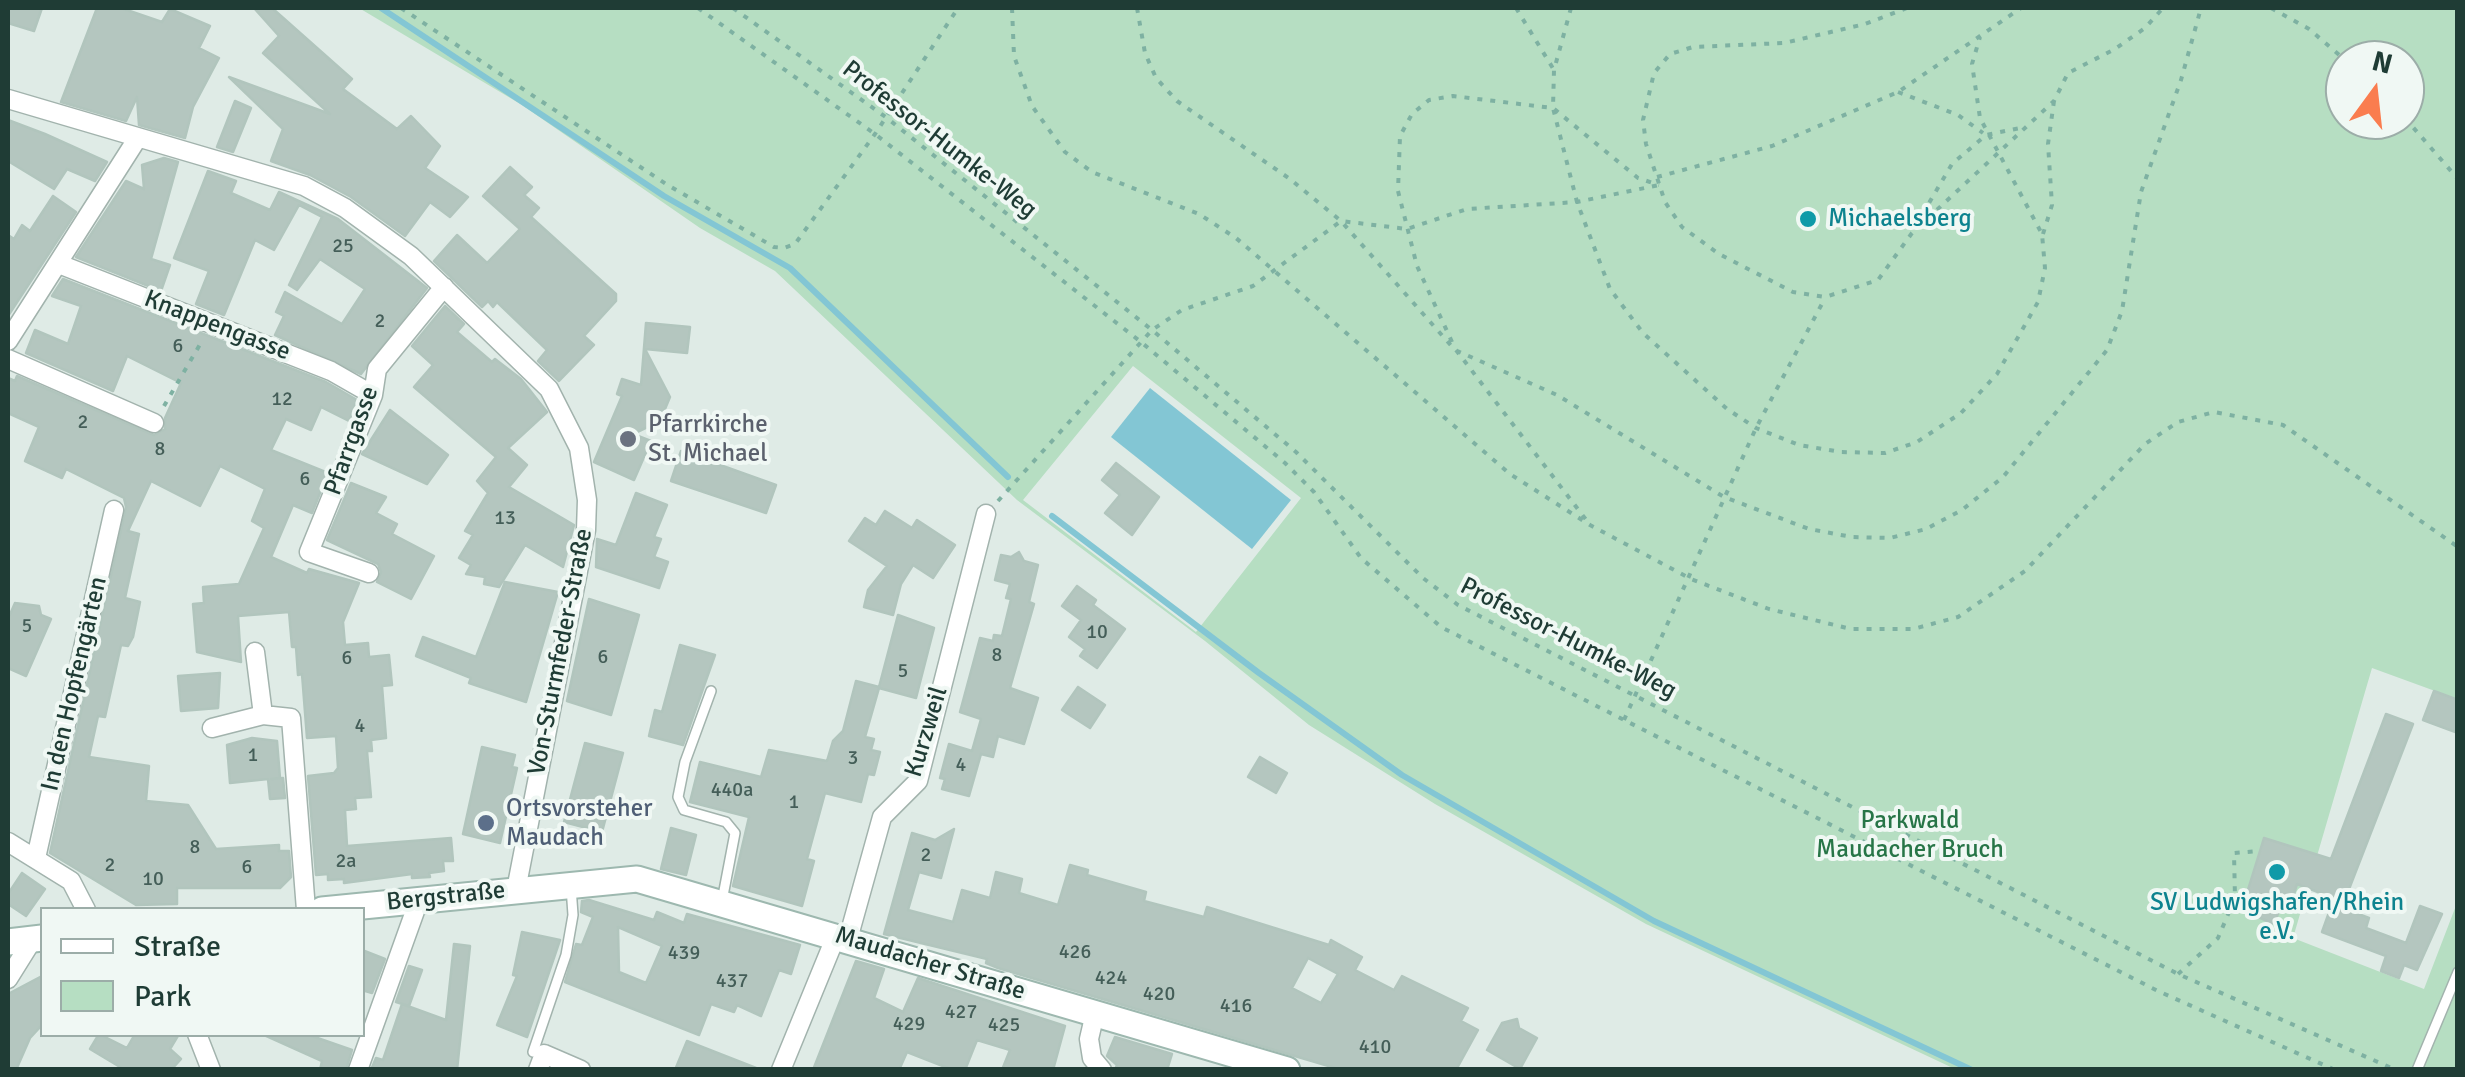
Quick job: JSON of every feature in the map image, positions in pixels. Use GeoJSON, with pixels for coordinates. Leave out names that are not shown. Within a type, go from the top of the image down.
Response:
{"type":"FeatureCollection","features":[{"type":"Feature","properties":{"kind":"street","name":"Von-Sturmfeder-Straße"},"geometry":{"type":"LineString","coordinates":[[8,99],[137,139],[214,156],[304,186],[376,230],[444,287],[549,390],[566,416],[585,472],[582,560],[516,890]]}},
{"type":"Feature","properties":{"kind":"street"},"geometry":{"type":"LineString","coordinates":[[8,341],[137,139]]}},
{"type":"Feature","properties":{"kind":"street","name":"Knappengasse"},"geometry":{"type":"LineString","coordinates":[[59,264],[331,371],[373,395]]}},
{"type":"Feature","properties":{"kind":"street","name":"Pfarrgasse"},"geometry":{"type":"LineString","coordinates":[[369,572],[309,552],[373,395],[377,368],[444,287]]}},
{"type":"Feature","properties":{"kind":"street"},"geometry":{"type":"LineString","coordinates":[[8,359],[154,423]]}},
{"type":"Feature","properties":{"kind":"street","name":"In den Hopfengärten"},"geometry":{"type":"LineString","coordinates":[[36,858],[114,510]]}},
{"type":"Feature","properties":{"kind":"street","name":"Kurzweil"},"geometry":{"type":"LineString","coordinates":[[781,1070],[842,938],[882,817],[918,781],[986,514]]}},
{"type":"Feature","properties":{"kind":"street"},"geometry":{"type":"LineString","coordinates":[[255,652],[262,716]]}},
{"type":"Feature","properties":{"kind":"street"},"geometry":{"type":"LineString","coordinates":[[212,728],[262,716],[291,718],[306,907]]}},
{"type":"Feature","properties":{"kind":"street"},"geometry":{"type":"LineString","coordinates":[[8,842],[71,881],[84,907]]}},
{"type":"Feature","properties":{"kind":"street","name":"Maudacher Straße"},"geometry":{"type":"LineString","coordinates":[[571,884],[637,879],[722,901],[1286,1070]]}},
{"type":"Feature","properties":{"kind":"street","name":"Bergstraße"},"geometry":{"type":"LineString","coordinates":[[351,907],[571,884]]}},
{"type":"Feature","properties":{"kind":"street"},"geometry":{"type":"LineString","coordinates":[[358,1070],[419,900]]}},
{"type":"Feature","properties":{"kind":"street"},"geometry":{"type":"LineString","coordinates":[[8,979],[28,940]]}},
{"type":"Feature","properties":{"kind":"street"},"geometry":{"type":"LineString","coordinates":[[1094,1012],[1089,1040],[1094,1066]]}},
{"type":"Feature","properties":{"kind":"street"},"geometry":{"type":"LineString","coordinates":[[198,1037],[211,1070]]}},
{"type":"Feature","properties":{"kind":"street"},"geometry":{"type":"LineString","coordinates":[[535,1061],[544,1054],[581,1070]]}},
{"type":"Feature","properties":{"kind":"lane"},"geometry":{"type":"LineString","coordinates":[[711,691],[685,762],[678,802],[688,812],[726,822],[735,833],[722,901]]}},
{"type":"Feature","properties":{"kind":"lane"},"geometry":{"type":"LineString","coordinates":[[535,1061],[574,916],[571,884]]}},
{"type":"Feature","properties":{"kind":"lane"},"geometry":{"type":"LineString","coordinates":[[2417,1070],[2458,972]]}},
{"type":"Feature","properties":{"kind":"path"},"geometry":{"type":"LineString","coordinates":[[401,8],[666,184],[774,247],[795,244],[887,118],[958,8]]}},
{"type":"Feature","properties":{"kind":"path"},"geometry":{"type":"LineString","coordinates":[[698,8],[875,134],[1141,342],[1285,463],[1314,492],[1361,558],[1441,627],[2158,991],[2335,1070]]}},
{"type":"Feature","properties":{"kind":"path","name":"Professor-Humke-Weg"},"geometry":{"type":"LineString","coordinates":[[733,8],[887,118],[1152,330],[1296,452],[1423,578],[1458,604],[2178,974],[2396,1070]]}},
{"type":"Feature","properties":{"kind":"path"},"geometry":{"type":"LineString","coordinates":[[1012,8],[1014,56],[1032,106],[1065,152],[1092,172],[1199,214],[1273,270],[1510,474],[1590,525],[1691,579],[1769,609],[1851,629],[1913,629],[1958,617],[2025,570],[2145,444],[2178,422],[2214,412],[2284,425],[2458,548]]}},
{"type":"Feature","properties":{"kind":"path"},"geometry":{"type":"LineString","coordinates":[[1137,8],[1146,53],[1156,78],[1177,102],[1290,179],[1341,221],[1455,350],[1590,525]]}},
{"type":"Feature","properties":{"kind":"path"},"geometry":{"type":"LineString","coordinates":[[1516,8],[1554,70]]}},
{"type":"Feature","properties":{"kind":"path"},"geometry":{"type":"LineString","coordinates":[[1571,8],[1554,70],[1553,108],[1577,202],[1610,289],[1643,334],[1687,376],[1756,428],[1799,445],[1885,453],[1917,442],[1961,413],[1997,374],[2038,302],[2044,268],[2042,234],[2052,205],[2048,144],[2054,100],[2068,73],[2115,50],[2145,28],[2163,8]]}},
{"type":"Feature","properties":{"kind":"path"},"geometry":{"type":"LineString","coordinates":[[1907,8],[1864,24],[1784,44],[1693,47],[1670,54],[1654,72],[1643,120],[1659,185],[1682,226],[1719,254],[1793,292],[1825,298],[1878,280],[1912,233],[1952,164],[1986,135],[2024,126]]}},
{"type":"Feature","properties":{"kind":"path"},"geometry":{"type":"LineString","coordinates":[[1657,177],[1772,146],[1898,92],[2021,8]]}},
{"type":"Feature","properties":{"kind":"path"},"geometry":{"type":"LineString","coordinates":[[1659,185],[1638,178],[1553,108],[1452,96],[1428,100],[1412,114],[1400,136],[1398,191],[1407,229],[1417,266],[1455,350],[1557,395],[1724,497],[1810,529],[1852,538],[1890,538],[1926,529],[1962,510],[2003,477],[2107,350],[2122,311],[2140,192],[2181,80],[2201,8]]}},
{"type":"Feature","properties":{"kind":"path"},"geometry":{"type":"LineString","coordinates":[[2272,8],[2325,43]]}},
{"type":"Feature","properties":{"kind":"path"},"geometry":{"type":"LineString","coordinates":[[1980,37],[1972,64],[1974,90],[1986,135],[2042,234]]}},
{"type":"Feature","properties":{"kind":"path"},"geometry":{"type":"LineString","coordinates":[[1898,92],[1958,115],[1986,135]]}},
{"type":"Feature","properties":{"kind":"path"},"geometry":{"type":"LineString","coordinates":[[1912,233],[2054,100]]}},
{"type":"Feature","properties":{"kind":"path"},"geometry":{"type":"LineString","coordinates":[[2424,140],[2458,180]]}},
{"type":"Feature","properties":{"kind":"path"},"geometry":{"type":"LineString","coordinates":[[986,514],[1152,330],[1182,310],[1252,286],[1341,221],[1407,229],[1467,209],[1577,202],[1659,185]]}},
{"type":"Feature","properties":{"kind":"path"},"geometry":{"type":"LineString","coordinates":[[1624,720],[1756,428],[1825,298]]}},
{"type":"Feature","properties":{"kind":"path"},"geometry":{"type":"LineString","coordinates":[[154,423],[211,325]]}},
{"type":"Feature","properties":{"kind":"path"},"geometry":{"type":"LineString","coordinates":[[2178,974],[2218,938],[2234,898],[2234,853],[2259,851]]}},
{"type":"Feature","properties":{"kind":"path"},"geometry":{"type":"LineString","coordinates":[[2234,898],[2258,906]]}},
{"type":"Feature","properties":{"kind":"green space","name":"Parkwald Maudacher Bruch"},"geometry":{"type":"Polygon","coordinates":[[[359,8],[2457,8],[2457,699],[2372,668],[2293,938],[2424,989],[2457,903],[2457,1069],[1955,1069],[1646,924],[1435,804],[1309,725],[1205,641],[1017,500],[775,271],[700,228],[522,105],[359,8]],[[1133,366],[1023,500],[1196,632],[1301,498],[1133,366]]]}},
{"type":"Feature","properties":{"kind":"water"},"geometry":{"type":"Polygon","coordinates":[[[1150,388],[1291,500],[1252,549],[1111,437],[1150,388]]]}},
{"type":"Feature","properties":{"kind":"building"},"geometry":{"type":"Polygon","coordinates":[[[8,8],[42,8],[34,31],[8,23],[8,8]]]}},
{"type":"Feature","properties":{"kind":"building"},"geometry":{"type":"Polygon","coordinates":[[[97,8],[121,8],[162,22],[170,9],[210,26],[199,48],[219,58],[193,107],[185,138],[139,125],[137,97],[126,121],[61,102],[97,8]]]}},
{"type":"Feature","properties":{"kind":"building"},"geometry":{"type":"Polygon","coordinates":[[[254,8],[272,8],[352,79],[343,89],[397,129],[411,116],[440,146],[425,168],[468,197],[450,217],[430,202],[405,236],[351,197],[310,175],[271,161],[283,129],[229,77],[330,114],[263,53],[279,36],[254,8]]]}},
{"type":"Feature","properties":{"kind":"building"},"geometry":{"type":"Polygon","coordinates":[[[235,101],[251,108],[233,152],[217,147],[235,101]]]}},
{"type":"Feature","properties":{"kind":"building"},"geometry":{"type":"Polygon","coordinates":[[[8,120],[107,162],[95,181],[67,169],[54,189],[8,161],[8,120]]]}},
{"type":"Feature","properties":{"kind":"building"},"geometry":{"type":"Polygon","coordinates":[[[164,158],[178,162],[151,259],[170,265],[161,291],[76,257],[126,181],[144,189],[142,165],[164,158]]]}},
{"type":"Feature","properties":{"kind":"building"},"geometry":{"type":"Polygon","coordinates":[[[510,167],[532,187],[524,195],[539,208],[531,217],[616,294],[616,301],[584,336],[594,345],[559,381],[538,361],[547,350],[497,302],[493,307],[488,301],[482,307],[434,261],[457,235],[487,263],[520,229],[483,196],[510,167]]]}},
{"type":"Feature","properties":{"kind":"building"},"geometry":{"type":"Polygon","coordinates":[[[208,171],[236,181],[231,193],[270,210],[279,192],[338,219],[427,288],[361,374],[275,335],[284,316],[276,312],[285,292],[342,324],[365,289],[320,259],[297,290],[289,285],[322,217],[299,205],[274,250],[255,240],[224,315],[196,304],[209,271],[174,258],[208,171]]]}},
{"type":"Feature","properties":{"kind":"building"},"geometry":{"type":"Polygon","coordinates":[[[53,196],[76,212],[8,316],[8,235],[14,239],[22,225],[30,231],[53,196]]]}},
{"type":"Feature","properties":{"kind":"building"},"geometry":{"type":"Polygon","coordinates":[[[63,279],[326,382],[357,400],[349,421],[321,407],[311,430],[286,419],[271,450],[328,473],[312,513],[293,505],[271,557],[307,573],[309,569],[359,583],[343,622],[345,645],[368,643],[369,657],[389,655],[392,685],[382,686],[386,738],[371,740],[372,751],[367,751],[371,797],[355,798],[356,809],[345,810],[347,846],[451,838],[453,861],[443,861],[444,871],[429,873],[430,877],[412,878],[412,874],[344,883],[344,879],[328,880],[328,874],[316,875],[308,776],[334,773],[338,768],[336,736],[307,738],[302,674],[298,675],[296,647],[292,647],[289,612],[238,616],[241,662],[197,652],[193,604],[204,603],[203,587],[239,584],[264,528],[252,521],[265,489],[220,466],[200,506],[151,481],[128,531],[139,534],[125,598],[140,602],[133,637],[128,646],[121,645],[105,717],[98,716],[89,757],[149,766],[146,801],[188,805],[216,849],[279,845],[279,851],[289,851],[291,877],[280,888],[177,888],[177,904],[136,905],[50,853],[126,507],[124,498],[66,469],[62,478],[25,461],[39,427],[8,413],[8,378],[15,381],[17,376],[154,435],[165,429],[165,418],[181,383],[127,356],[113,391],[26,353],[35,330],[68,344],[81,306],[52,296],[63,279]]]}},
{"type":"Feature","properties":{"kind":"building"},"geometry":{"type":"Polygon","coordinates":[[[445,306],[464,324],[457,332],[492,362],[495,359],[521,379],[547,412],[508,448],[527,465],[509,487],[574,525],[563,567],[525,545],[499,587],[484,584],[485,577],[466,574],[471,565],[459,558],[473,535],[465,531],[488,493],[477,481],[496,457],[414,387],[433,365],[412,346],[445,306]]]}},
{"type":"Feature","properties":{"kind":"building","name":"Pfarrkirche St. Michael"},"geometry":{"type":"Polygon","coordinates":[[[646,323],[690,327],[687,353],[645,349],[670,397],[660,421],[633,434],[651,441],[634,480],[594,462],[622,396],[617,394],[622,379],[641,385],[646,323]]]}},
{"type":"Feature","properties":{"kind":"building"},"geometry":{"type":"Polygon","coordinates":[[[390,410],[448,455],[427,484],[362,454],[390,410]]]}},
{"type":"Feature","properties":{"kind":"building"},"geometry":{"type":"Polygon","coordinates":[[[681,451],[776,485],[766,513],[671,481],[681,451]]]}},
{"type":"Feature","properties":{"kind":"building"},"geometry":{"type":"Polygon","coordinates":[[[1116,463],[1159,497],[1132,535],[1105,513],[1120,495],[1102,480],[1116,463]]]}},
{"type":"Feature","properties":{"kind":"building"},"geometry":{"type":"Polygon","coordinates":[[[351,483],[386,497],[376,513],[397,524],[392,534],[434,556],[411,599],[377,582],[381,572],[378,564],[327,540],[351,483]]]}},
{"type":"Feature","properties":{"kind":"building"},"geometry":{"type":"Polygon","coordinates":[[[636,493],[667,505],[654,537],[661,539],[654,557],[668,562],[659,588],[596,567],[597,539],[616,545],[636,493]]]}},
{"type":"Feature","properties":{"kind":"building"},"geometry":{"type":"Polygon","coordinates":[[[885,511],[912,528],[917,520],[955,545],[933,578],[913,565],[901,584],[893,615],[864,607],[868,590],[887,566],[849,541],[865,518],[876,525],[885,511]]]}},
{"type":"Feature","properties":{"kind":"building"},"geometry":{"type":"Polygon","coordinates":[[[1019,552],[1024,561],[1038,565],[1029,602],[1034,604],[1010,688],[1038,698],[1024,744],[998,736],[993,757],[981,754],[969,796],[942,789],[945,779],[940,778],[949,744],[972,751],[981,719],[960,712],[980,638],[993,641],[994,635],[1002,636],[1011,599],[1006,598],[1010,584],[995,580],[1001,555],[1011,557],[1019,552]]]}},
{"type":"Feature","properties":{"kind":"building"},"geometry":{"type":"Polygon","coordinates":[[[505,582],[558,592],[526,702],[469,683],[471,678],[416,656],[423,637],[476,657],[505,582]]]}},
{"type":"Feature","properties":{"kind":"building"},"geometry":{"type":"Polygon","coordinates":[[[1077,586],[1096,600],[1093,605],[1125,629],[1097,668],[1080,656],[1085,649],[1069,637],[1081,620],[1062,606],[1077,586]]]}},
{"type":"Feature","properties":{"kind":"building"},"geometry":{"type":"Polygon","coordinates":[[[589,599],[639,615],[611,715],[567,701],[589,599]]]}},
{"type":"Feature","properties":{"kind":"building"},"geometry":{"type":"Polygon","coordinates":[[[15,603],[39,606],[41,615],[51,619],[26,676],[8,668],[8,619],[15,603]]]}},
{"type":"Feature","properties":{"kind":"building"},"geometry":{"type":"Polygon","coordinates":[[[898,615],[934,628],[916,698],[879,688],[865,737],[874,739],[871,750],[880,752],[874,775],[868,774],[861,802],[825,793],[807,859],[814,861],[802,906],[733,886],[749,817],[690,802],[700,762],[761,777],[769,750],[827,761],[833,741],[843,731],[856,681],[879,687],[898,615]]]}},
{"type":"Feature","properties":{"kind":"building"},"geometry":{"type":"Polygon","coordinates":[[[680,645],[715,655],[683,745],[649,736],[655,710],[662,712],[680,645]]]}},
{"type":"Feature","properties":{"kind":"building"},"geometry":{"type":"Polygon","coordinates":[[[220,673],[218,708],[181,711],[178,676],[220,673]]]}},
{"type":"Feature","properties":{"kind":"building"},"geometry":{"type":"Polygon","coordinates":[[[1078,687],[1105,705],[1090,728],[1062,710],[1078,687]]]}},
{"type":"Feature","properties":{"kind":"building"},"geometry":{"type":"Polygon","coordinates":[[[2434,691],[2458,700],[2458,733],[2423,720],[2434,691]]]}},
{"type":"Feature","properties":{"kind":"building"},"geometry":{"type":"Polygon","coordinates":[[[2386,714],[2413,724],[2344,902],[2297,884],[2290,906],[2282,903],[2274,924],[2256,916],[2263,898],[2247,893],[2264,838],[2331,859],[2386,714]]]}},
{"type":"Feature","properties":{"kind":"building"},"geometry":{"type":"Polygon","coordinates":[[[252,738],[277,741],[280,778],[271,779],[283,778],[285,798],[270,799],[268,779],[230,783],[227,745],[252,738]]]}},
{"type":"Feature","properties":{"kind":"building"},"geometry":{"type":"Polygon","coordinates":[[[585,743],[623,753],[602,832],[564,822],[585,743]]]}},
{"type":"Feature","properties":{"kind":"building"},"geometry":{"type":"Polygon","coordinates":[[[482,747],[515,755],[512,767],[517,768],[500,843],[463,834],[482,747]]]}},
{"type":"Feature","properties":{"kind":"building"},"geometry":{"type":"Polygon","coordinates":[[[1260,757],[1287,773],[1276,793],[1248,777],[1260,757]]]}},
{"type":"Feature","properties":{"kind":"building"},"geometry":{"type":"Polygon","coordinates":[[[671,828],[696,835],[686,875],[661,869],[671,828]]]}},
{"type":"Feature","properties":{"kind":"building"},"geometry":{"type":"Polygon","coordinates":[[[954,829],[941,878],[919,872],[908,910],[953,922],[962,890],[990,898],[996,872],[1022,879],[1019,893],[1058,905],[1070,865],[1088,870],[1087,875],[1146,892],[1144,901],[1204,917],[1207,907],[1329,945],[1331,940],[1362,957],[1355,970],[1394,990],[1402,976],[1468,1008],[1461,1021],[1478,1030],[1456,1070],[1342,1070],[998,968],[986,963],[987,959],[884,934],[912,833],[935,840],[954,829]],[[1308,958],[1292,988],[1321,1003],[1338,974],[1308,958]]]}},
{"type":"Feature","properties":{"kind":"building"},"geometry":{"type":"Polygon","coordinates":[[[22,873],[45,889],[26,916],[8,904],[8,894],[22,873]]]}},
{"type":"Feature","properties":{"kind":"building"},"geometry":{"type":"Polygon","coordinates":[[[582,901],[654,920],[657,912],[684,923],[687,914],[800,945],[791,974],[779,970],[761,1016],[737,1005],[734,1012],[711,1004],[699,1035],[565,982],[576,944],[582,945],[593,917],[581,912],[582,901]],[[618,927],[619,972],[646,983],[662,946],[618,927]]]}},
{"type":"Feature","properties":{"kind":"building"},"geometry":{"type":"Polygon","coordinates":[[[2332,904],[2369,918],[2366,928],[2406,943],[2420,906],[2442,914],[2417,970],[2404,965],[2399,978],[2381,971],[2386,956],[2322,932],[2332,904]]]}},
{"type":"Feature","properties":{"kind":"building"},"geometry":{"type":"Polygon","coordinates":[[[522,932],[560,940],[527,1037],[497,1025],[517,976],[513,975],[522,932]]]}},
{"type":"Feature","properties":{"kind":"building"},"geometry":{"type":"Polygon","coordinates":[[[454,944],[470,946],[457,1070],[371,1070],[376,1058],[383,1060],[402,1004],[446,1020],[454,944]]]}},
{"type":"Feature","properties":{"kind":"building"},"geometry":{"type":"Polygon","coordinates":[[[365,951],[385,959],[372,993],[365,991],[365,951]]]}},
{"type":"Feature","properties":{"kind":"building"},"geometry":{"type":"Polygon","coordinates":[[[856,961],[884,969],[874,998],[903,1012],[918,978],[1065,1026],[1053,1070],[1002,1070],[1010,1050],[977,1040],[965,1070],[953,1070],[907,1052],[899,1070],[813,1070],[856,961]]]}},
{"type":"Feature","properties":{"kind":"building"},"geometry":{"type":"Polygon","coordinates":[[[409,966],[422,970],[409,1006],[396,1002],[409,966]]]}},
{"type":"Feature","properties":{"kind":"building"},"geometry":{"type":"Polygon","coordinates":[[[40,977],[40,1027],[30,1038],[16,1070],[8,1070],[8,994],[40,977]]]}},
{"type":"Feature","properties":{"kind":"building"},"geometry":{"type":"Polygon","coordinates":[[[1517,1019],[1519,1028],[1537,1038],[1520,1069],[1487,1050],[1502,1023],[1517,1019]]]}},
{"type":"Feature","properties":{"kind":"building"},"geometry":{"type":"Polygon","coordinates":[[[97,1037],[127,1048],[133,1037],[177,1037],[170,1049],[181,1059],[171,1070],[125,1070],[90,1049],[97,1037]]]}},
{"type":"Feature","properties":{"kind":"building"},"geometry":{"type":"Polygon","coordinates":[[[269,1037],[315,1037],[352,1050],[346,1070],[320,1070],[322,1061],[269,1037]]]}},
{"type":"Feature","properties":{"kind":"building"},"geometry":{"type":"Polygon","coordinates":[[[1115,1037],[1172,1054],[1167,1070],[1115,1070],[1117,1065],[1107,1056],[1115,1037]]]}},
{"type":"Feature","properties":{"kind":"building"},"geometry":{"type":"Polygon","coordinates":[[[687,1041],[756,1068],[756,1070],[675,1070],[687,1041]]]}},
{"type":"Feature","properties":{"kind":"waterway"},"geometry":{"type":"LineString","coordinates":[[381,8],[664,196],[790,268],[1008,477]]}},
{"type":"Feature","properties":{"kind":"waterway"},"geometry":{"type":"LineString","coordinates":[[1052,516],[1259,673],[1402,775],[1654,921],[1972,1070]]}},
{"type":"Feature","properties":{"kind":"place","name":"Michaelsberg"},"geometry":{"type":"Point","coordinates":[1808,219]}},
{"type":"Feature","properties":{"kind":"place","name":"Pfarrkirche St. Michael"},"geometry":{"type":"Point","coordinates":[628,439]}},
{"type":"Feature","properties":{"kind":"place","name":"Ortsvorsteher Maudach"},"geometry":{"type":"Point","coordinates":[486,823]}},
{"type":"Feature","properties":{"kind":"place","name":"SV Ludwigshafen/Rhein e.V."},"geometry":{"type":"Point","coordinates":[2277,872]}}]}
